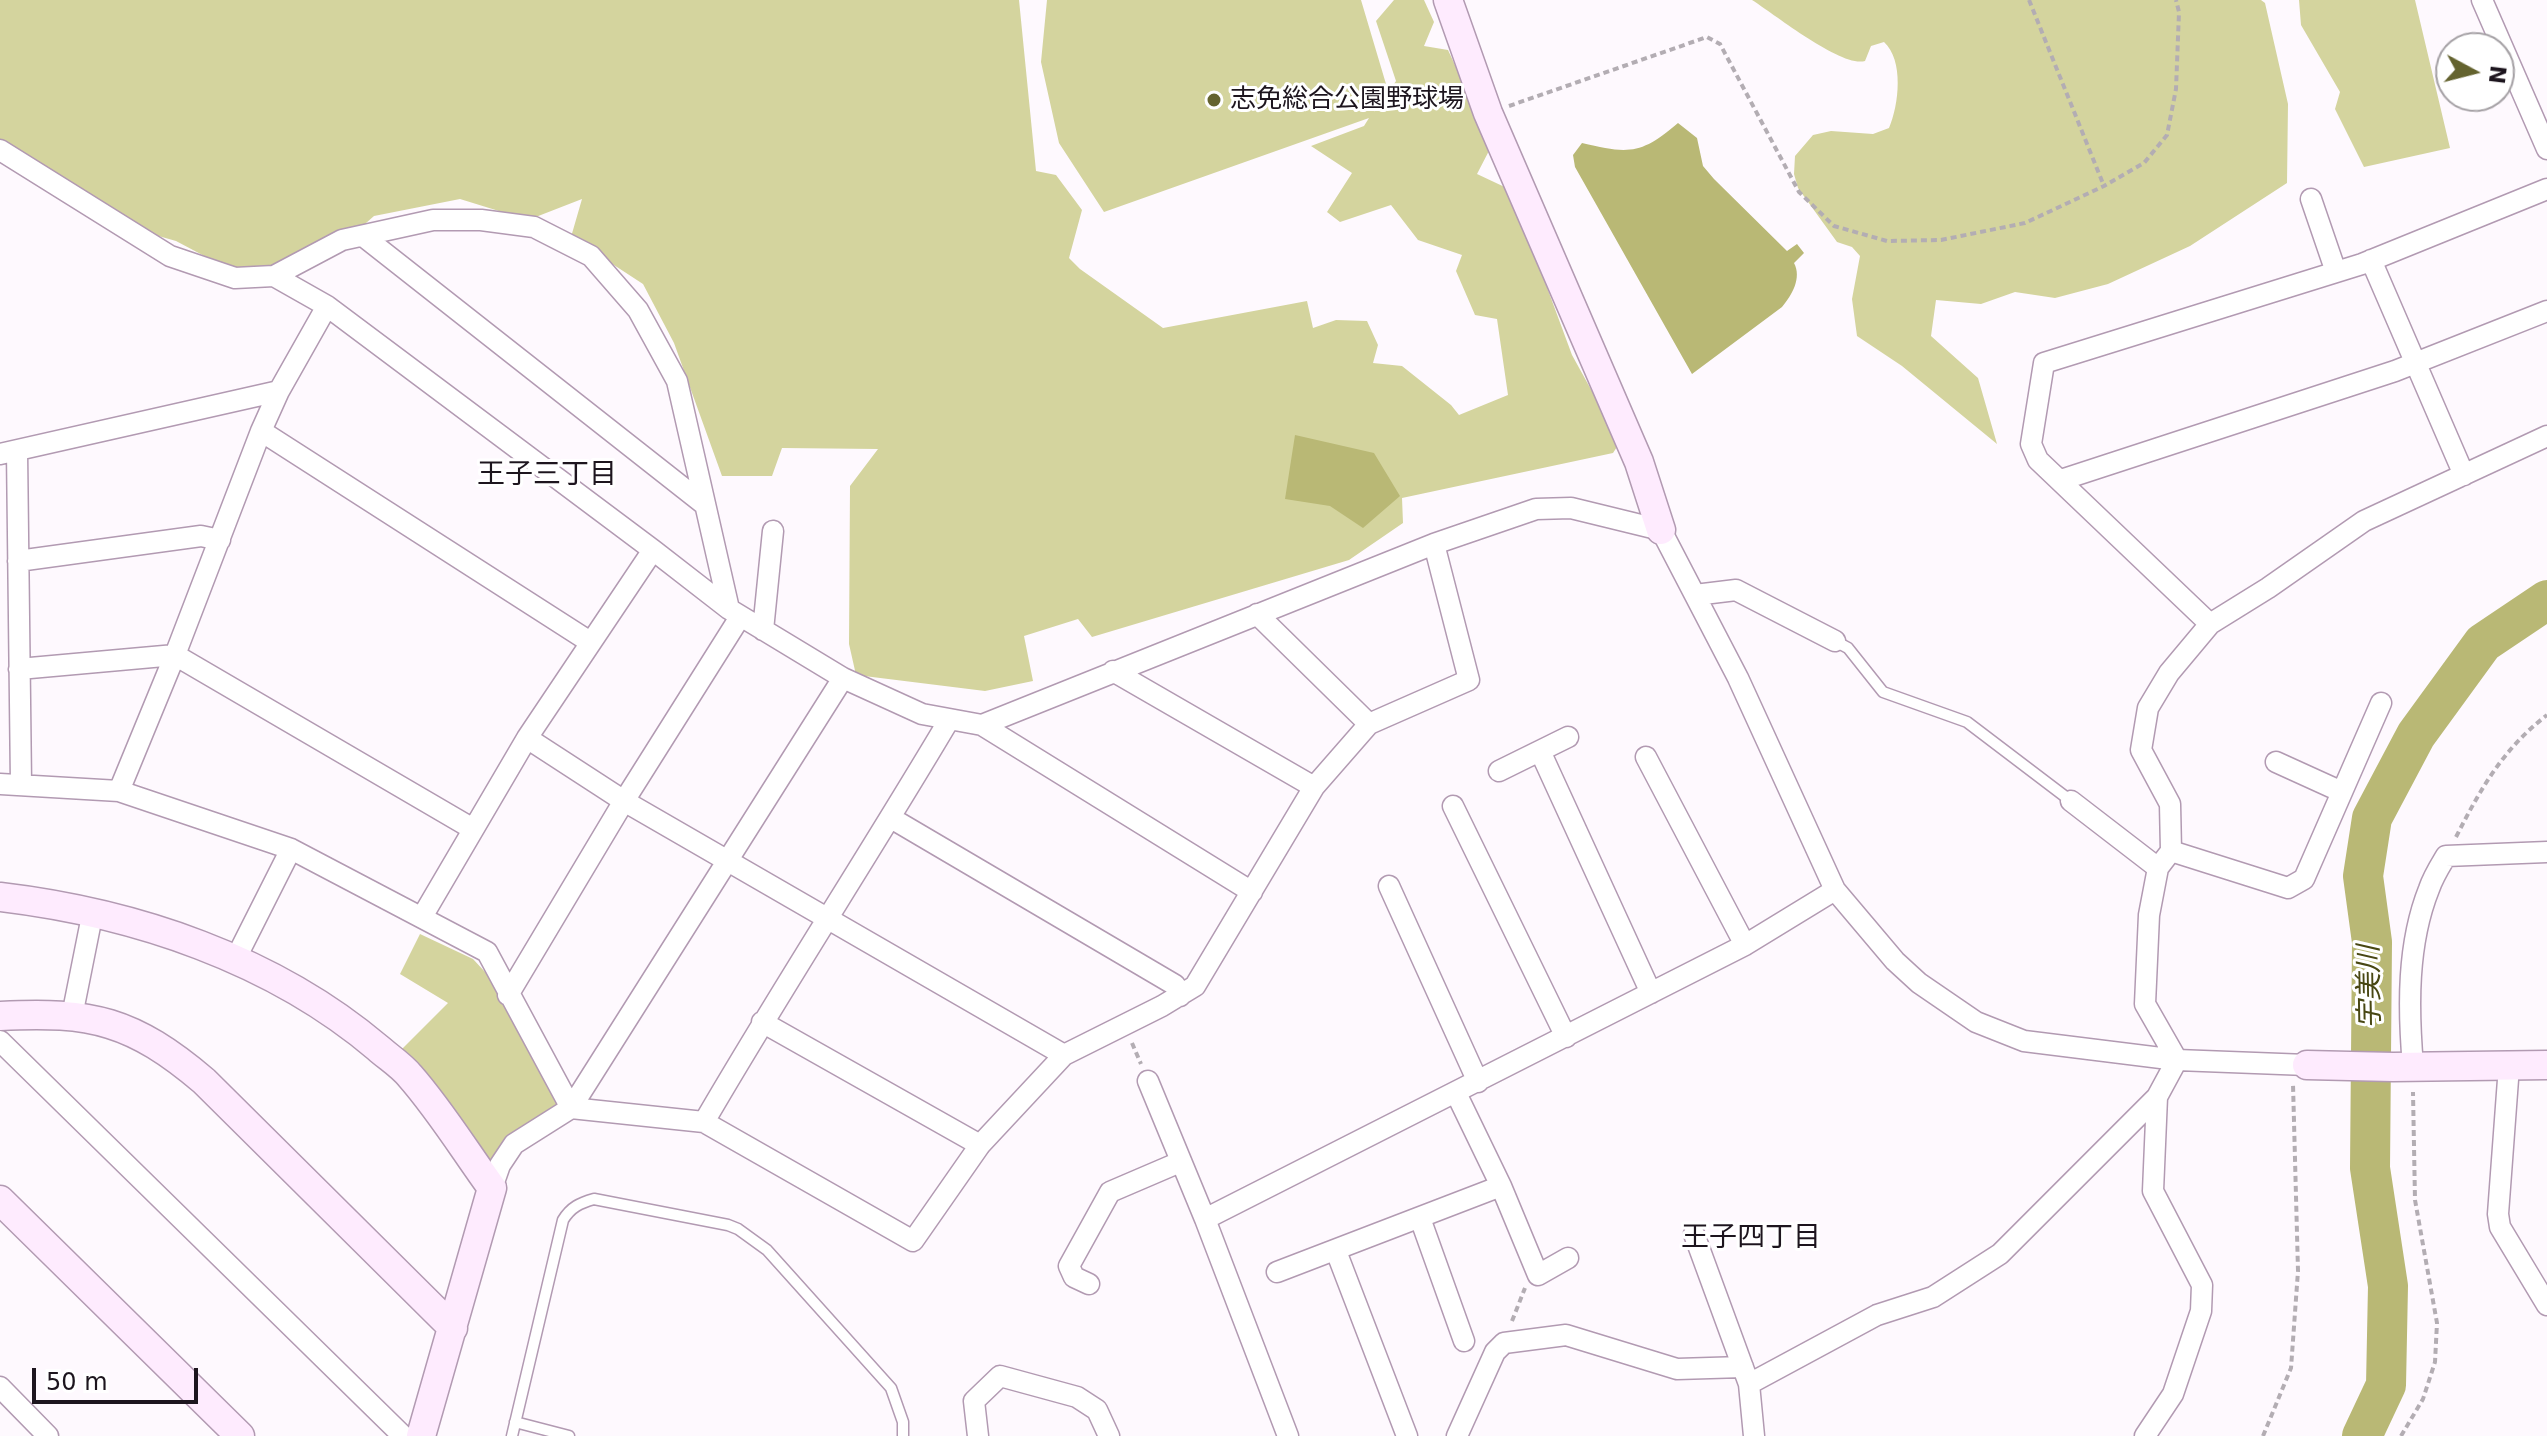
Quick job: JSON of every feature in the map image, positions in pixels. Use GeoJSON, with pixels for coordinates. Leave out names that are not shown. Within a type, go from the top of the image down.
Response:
{"type":"FeatureCollection","features":[{"type":"Feature","properties":{"kind":"street"},"geometry":{"type":"LineString","coordinates":[[1448,0],[1488,113],[1639,462],[1661,530],[1738,678],[1835,890],[1895,961],[1919,983],[1976,1022],[2024,1041],[2177,1060],[2403,1066],[2547,1065]]}},
{"type":"Feature","properties":{"kind":"street"},"geometry":{"type":"LineString","coordinates":[[2482,0],[2547,149]]}},
{"type":"Feature","properties":{"kind":"street"},"geometry":{"type":"LineString","coordinates":[[0,150],[170,256],[235,278],[274,276],[342,240],[433,220],[481,220],[534,227],[591,256],[638,310],[677,381],[734,613],[508,995]]}},
{"type":"Feature","properties":{"kind":"street"},"geometry":{"type":"LineString","coordinates":[[2210,624],[2038,460],[2031,444],[2044,363],[2371,260],[2547,189]]}},
{"type":"Feature","properties":{"kind":"street"},"geometry":{"type":"LineString","coordinates":[[2311,199],[2336,272]]}},
{"type":"Feature","properties":{"kind":"street"},"geometry":{"type":"LineString","coordinates":[[363,236],[705,505]]}},
{"type":"Feature","properties":{"kind":"street"},"geometry":{"type":"LineString","coordinates":[[2371,260],[2464,475]]}},
{"type":"Feature","properties":{"kind":"street"},"geometry":{"type":"LineString","coordinates":[[274,276],[327,306],[734,613],[843,678],[922,714],[982,725],[1252,892]]}},
{"type":"Feature","properties":{"kind":"street"},"geometry":{"type":"LineString","coordinates":[[119,791],[261,431],[279,391],[327,306]]}},
{"type":"Feature","properties":{"kind":"street"},"geometry":{"type":"LineString","coordinates":[[2061,480],[2416,363],[2547,311]]}},
{"type":"Feature","properties":{"kind":"street"},"geometry":{"type":"LineString","coordinates":[[279,391],[8,452],[18,561],[19,669],[10,784],[119,791],[291,849],[487,952],[571,1108]]}},
{"type":"Feature","properties":{"kind":"street"},"geometry":{"type":"LineString","coordinates":[[261,431],[590,642]]}},
{"type":"Feature","properties":{"kind":"street"},"geometry":{"type":"LineString","coordinates":[[2177,1060],[2145,1004],[2149,915],[2165,860],[2170,804],[2141,750],[2148,708],[2169,673],[2210,624],[2364,521],[2547,436]]}},
{"type":"Feature","properties":{"kind":"street"},"geometry":{"type":"LineString","coordinates":[[982,725],[1434,544],[1536,509],[1571,508],[1661,530]]}},
{"type":"Feature","properties":{"kind":"street"},"geometry":{"type":"LineString","coordinates":[[763,630],[773,531]]}},
{"type":"Feature","properties":{"kind":"street"},"geometry":{"type":"LineString","coordinates":[[18,561],[201,536],[220,540]]}},
{"type":"Feature","properties":{"kind":"street"},"geometry":{"type":"LineString","coordinates":[[571,1108],[704,1122],[913,1241],[980,1145],[1064,1055],[1195,986],[1314,787],[1369,724],[1469,680],[1434,544]]}},
{"type":"Feature","properties":{"kind":"street"},"geometry":{"type":"LineString","coordinates":[[422,917],[527,738],[653,550]]}},
{"type":"Feature","properties":{"kind":"street"},"geometry":{"type":"LineString","coordinates":[[1695,595],[1736,590],[1835,641]]}},
{"type":"Feature","properties":{"kind":"street"},"geometry":{"type":"LineString","coordinates":[[1257,614],[1369,724]]}},
{"type":"Feature","properties":{"kind":"street"},"geometry":{"type":"LineString","coordinates":[[19,669],[175,655],[473,829]]}},
{"type":"Feature","properties":{"kind":"street"},"geometry":{"type":"LineString","coordinates":[[1113,671],[1314,787]]}},
{"type":"Feature","properties":{"kind":"street"},"geometry":{"type":"LineString","coordinates":[[421,1436],[500,1165],[514,1144],[571,1108],[843,678]]}},
{"type":"Feature","properties":{"kind":"street"},"geometry":{"type":"LineString","coordinates":[[2071,801],[2165,860],[2288,888],[2304,879],[2381,703]]}},
{"type":"Feature","properties":{"kind":"street"},"geometry":{"type":"LineString","coordinates":[[704,1122],[762,1022],[949,720]]}},
{"type":"Feature","properties":{"kind":"street"},"geometry":{"type":"LineString","coordinates":[[1499,771],[1568,737]]}},
{"type":"Feature","properties":{"kind":"street"},"geometry":{"type":"LineString","coordinates":[[527,738],[624,801],[1064,1055]]}},
{"type":"Feature","properties":{"kind":"street"},"geometry":{"type":"LineString","coordinates":[[1540,751],[1651,993]]}},
{"type":"Feature","properties":{"kind":"street"},"geometry":{"type":"LineString","coordinates":[[1646,757],[1745,945]]}},
{"type":"Feature","properties":{"kind":"street"},"geometry":{"type":"LineString","coordinates":[[2276,762],[2342,792]]}},
{"type":"Feature","properties":{"kind":"street"},"geometry":{"type":"LineString","coordinates":[[1453,806],[1566,1037]]}},
{"type":"Feature","properties":{"kind":"street"},"geometry":{"type":"LineString","coordinates":[[891,818],[1175,985],[1180,996]]}},
{"type":"Feature","properties":{"kind":"street"},"geometry":{"type":"LineString","coordinates":[[235,960],[291,849]]}},
{"type":"Feature","properties":{"kind":"street"},"geometry":{"type":"LineString","coordinates":[[2403,1066],[2409,987],[2420,919],[2429,888],[2446,856],[2547,852]]}},
{"type":"Feature","properties":{"kind":"street"},"geometry":{"type":"LineString","coordinates":[[1389,886],[1478,1082]]}},
{"type":"Feature","properties":{"kind":"street"},"geometry":{"type":"LineString","coordinates":[[1205,1219],[1745,945],[1835,890]]}},
{"type":"Feature","properties":{"kind":"street"},"geometry":{"type":"LineString","coordinates":[[0,897],[93,911],[154,928],[235,960],[320,1004],[359,1032],[409,1075],[492,1188]]}},
{"type":"Feature","properties":{"kind":"street"},"geometry":{"type":"LineString","coordinates":[[72,1016],[93,911]]}},
{"type":"Feature","properties":{"kind":"street"},"geometry":{"type":"LineString","coordinates":[[0,1016],[43,1014],[111,1023],[143,1035],[176,1057],[204,1081],[453,1328]]}},
{"type":"Feature","properties":{"kind":"street"},"geometry":{"type":"LineString","coordinates":[[762,1022],[980,1145]]}},
{"type":"Feature","properties":{"kind":"street"},"geometry":{"type":"LineString","coordinates":[[0,1041],[403,1436]]}},
{"type":"Feature","properties":{"kind":"street"},"geometry":{"type":"LineString","coordinates":[[1457,1436],[1495,1352],[1504,1343],[1566,1335],[1677,1369],[1746,1375],[1877,1315],[1933,1297],[2000,1254],[2157,1097],[2177,1060]]}},
{"type":"Feature","properties":{"kind":"street"},"geometry":{"type":"LineString","coordinates":[[2509,1066],[2498,1214],[2500,1227],[2547,1305]]}},
{"type":"Feature","properties":{"kind":"street"},"geometry":{"type":"LineString","coordinates":[[1148,1081],[1288,1436]]}},
{"type":"Feature","properties":{"kind":"street"},"geometry":{"type":"LineString","coordinates":[[1456,1093],[1501,1186],[1538,1275],[1568,1258]]}},
{"type":"Feature","properties":{"kind":"street"},"geometry":{"type":"LineString","coordinates":[[2145,1436],[2173,1394],[2201,1311],[2202,1285],[2153,1191],[2157,1097]]}},
{"type":"Feature","properties":{"kind":"street"},"geometry":{"type":"LineString","coordinates":[[1089,1284],[1074,1277],[1069,1266],[1110,1192],[1180,1162]]}},
{"type":"Feature","properties":{"kind":"street"},"geometry":{"type":"LineString","coordinates":[[1277,1272],[1501,1186]]}},
{"type":"Feature","properties":{"kind":"street"},"geometry":{"type":"LineString","coordinates":[[0,1200],[240,1436]]}},
{"type":"Feature","properties":{"kind":"street"},"geometry":{"type":"LineString","coordinates":[[1420,1218],[1464,1341]]}},
{"type":"Feature","properties":{"kind":"street"},"geometry":{"type":"LineString","coordinates":[[1694,1234],[1746,1375],[1754,1436]]}},
{"type":"Feature","properties":{"kind":"street"},"geometry":{"type":"LineString","coordinates":[[1336,1251],[1407,1436]]}},
{"type":"Feature","properties":{"kind":"street"},"geometry":{"type":"LineString","coordinates":[[978,1436],[974,1401],[1000,1376],[1077,1397],[1097,1410],[1109,1436]]}},
{"type":"Feature","properties":{"kind":"street"},"geometry":{"type":"LineString","coordinates":[[0,1387],[48,1436]]}},
{"type":"Feature","properties":{"kind":"lane"},"geometry":{"type":"LineString","coordinates":[[1835,641],[1848,648],[1883,692],[1967,722],[2071,801]]}},
{"type":"Feature","properties":{"kind":"lane"},"geometry":{"type":"LineString","coordinates":[[512,1436],[563,1220],[569,1210],[594,1199],[728,1225],[754,1240],[767,1250],[891,1388],[903,1422],[903,1436]]}},
{"type":"Feature","properties":{"kind":"lane"},"geometry":{"type":"LineString","coordinates":[[515,1422],[569,1436]]}},
{"type":"Feature","properties":{"kind":"path"},"geometry":{"type":"LineString","coordinates":[[2029,0],[2104,186]]}},
{"type":"Feature","properties":{"kind":"path"},"geometry":{"type":"LineString","coordinates":[[1488,113],[1707,37],[1720,44],[1799,192],[1834,226],[1887,241],[1941,240],[2025,223],[2104,186],[2144,163],[2167,135],[2176,89],[2179,12],[2176,0]]}},
{"type":"Feature","properties":{"kind":"path"},"geometry":{"type":"LineString","coordinates":[[2446,856],[2481,788],[2506,752],[2547,715]]}},
{"type":"Feature","properties":{"kind":"path"},"geometry":{"type":"LineString","coordinates":[[1123,1023],[1148,1081]]}},
{"type":"Feature","properties":{"kind":"path"},"geometry":{"type":"LineString","coordinates":[[2263,1436],[2291,1368],[2298,1271],[2299,1064]]}},
{"type":"Feature","properties":{"kind":"path"},"geometry":{"type":"LineString","coordinates":[[2401,1436],[2423,1399],[2435,1362],[2437,1323],[2415,1200],[2403,1066]]}},
{"type":"Feature","properties":{"kind":"path"},"geometry":{"type":"LineString","coordinates":[[1504,1343],[1529,1277],[1536,1270]]}},
{"type":"Feature","properties":{"kind":"green space"},"geometry":{"type":"Polygon","coordinates":[[[0,0],[1019,0],[1036,171],[1056,175],[1082,210],[1069,258],[1080,269],[1163,328],[1307,301],[1313,328],[1336,320],[1367,321],[1378,345],[1373,363],[1402,366],[1459,415],[1508,395],[1497,319],[1475,315],[1456,271],[1462,255],[1418,240],[1391,205],[1340,222],[1327,212],[1352,173],[1311,146],[1364,126],[1369,118],[1104,212],[1059,143],[1041,62],[1047,0],[1361,0],[1386,84],[1374,112],[1396,81],[1376,21],[1394,0],[1424,0],[1434,22],[1424,46],[1448,50],[1492,145],[1477,174],[1511,190],[1572,355],[1599,404],[1632,424],[1613,453],[1402,498],[1403,523],[1349,560],[1092,637],[1078,619],[1024,636],[1033,681],[985,691],[856,675],[849,644],[850,486],[878,449],[782,448],[772,476],[722,476],[674,343],[643,284],[571,237],[582,199],[528,220],[460,199],[374,216],[317,266],[227,268],[176,241],[134,229],[0,143],[0,0]]]}},
{"type":"Feature","properties":{"kind":"green space"},"geometry":{"type":"Polygon","coordinates":[[[1752,0],[2261,0],[2265,3],[2288,104],[2287,183],[2190,246],[2108,284],[2055,298],[2015,292],[1981,304],[1936,300],[1931,336],[1978,378],[1997,444],[1902,366],[1857,336],[1852,299],[1860,256],[1852,247],[1837,242],[1798,188],[1794,174],[1795,156],[1813,135],[1831,131],[1873,134],[1889,128],[1898,83],[1895,60],[1890,50],[1884,42],[1871,46],[1865,61],[1854,61],[1808,38],[1752,0]]]}},
{"type":"Feature","properties":{"kind":"green space"},"geometry":{"type":"Polygon","coordinates":[[[2299,0],[2415,0],[2435,85],[2435,112],[2441,112],[2450,148],[2364,167],[2335,109],[2340,92],[2301,25],[2299,0]]]}},
{"type":"Feature","properties":{"kind":"green space"},"geometry":{"type":"Polygon","coordinates":[[[420,934],[473,959],[486,973],[561,1106],[508,1135],[490,1165],[398,1053],[448,1003],[400,974],[420,934]]]}},
{"type":"Feature","properties":{"kind":"shaded area"},"geometry":{"type":"Polygon","coordinates":[[[1678,123],[1697,138],[1703,166],[1714,179],[1787,251],[1797,244],[1804,253],[1794,263],[1796,280],[1782,307],[1692,374],[1575,167],[1573,155],[1582,143],[1623,150],[1643,146],[1678,123]]]}},
{"type":"Feature","properties":{"kind":"shaded area"},"geometry":{"type":"Polygon","coordinates":[[[1295,435],[1374,453],[1400,496],[1363,528],[1330,506],[1285,499],[1295,435]]]}},
{"type":"Feature","properties":{"kind":"waterway","name":"宇美川"},"geometry":{"type":"LineString","coordinates":[[2362,1436],[2386,1385],[2388,1286],[2370,1168],[2372,942],[2363,876],[2372,818],[2416,735],[2483,643],[2547,600]]}},
{"type":"Feature","properties":{"kind":"place","name":"志免総合公園野球場"},"geometry":{"type":"Point","coordinates":[1214,100]}},
{"type":"Feature","properties":{"kind":"district","name":"王子三丁目"},"geometry":{"type":"Point","coordinates":[547,476]}},
{"type":"Feature","properties":{"kind":"district","name":"王子四丁目"},"geometry":{"type":"Point","coordinates":[1751,1239]}}]}
